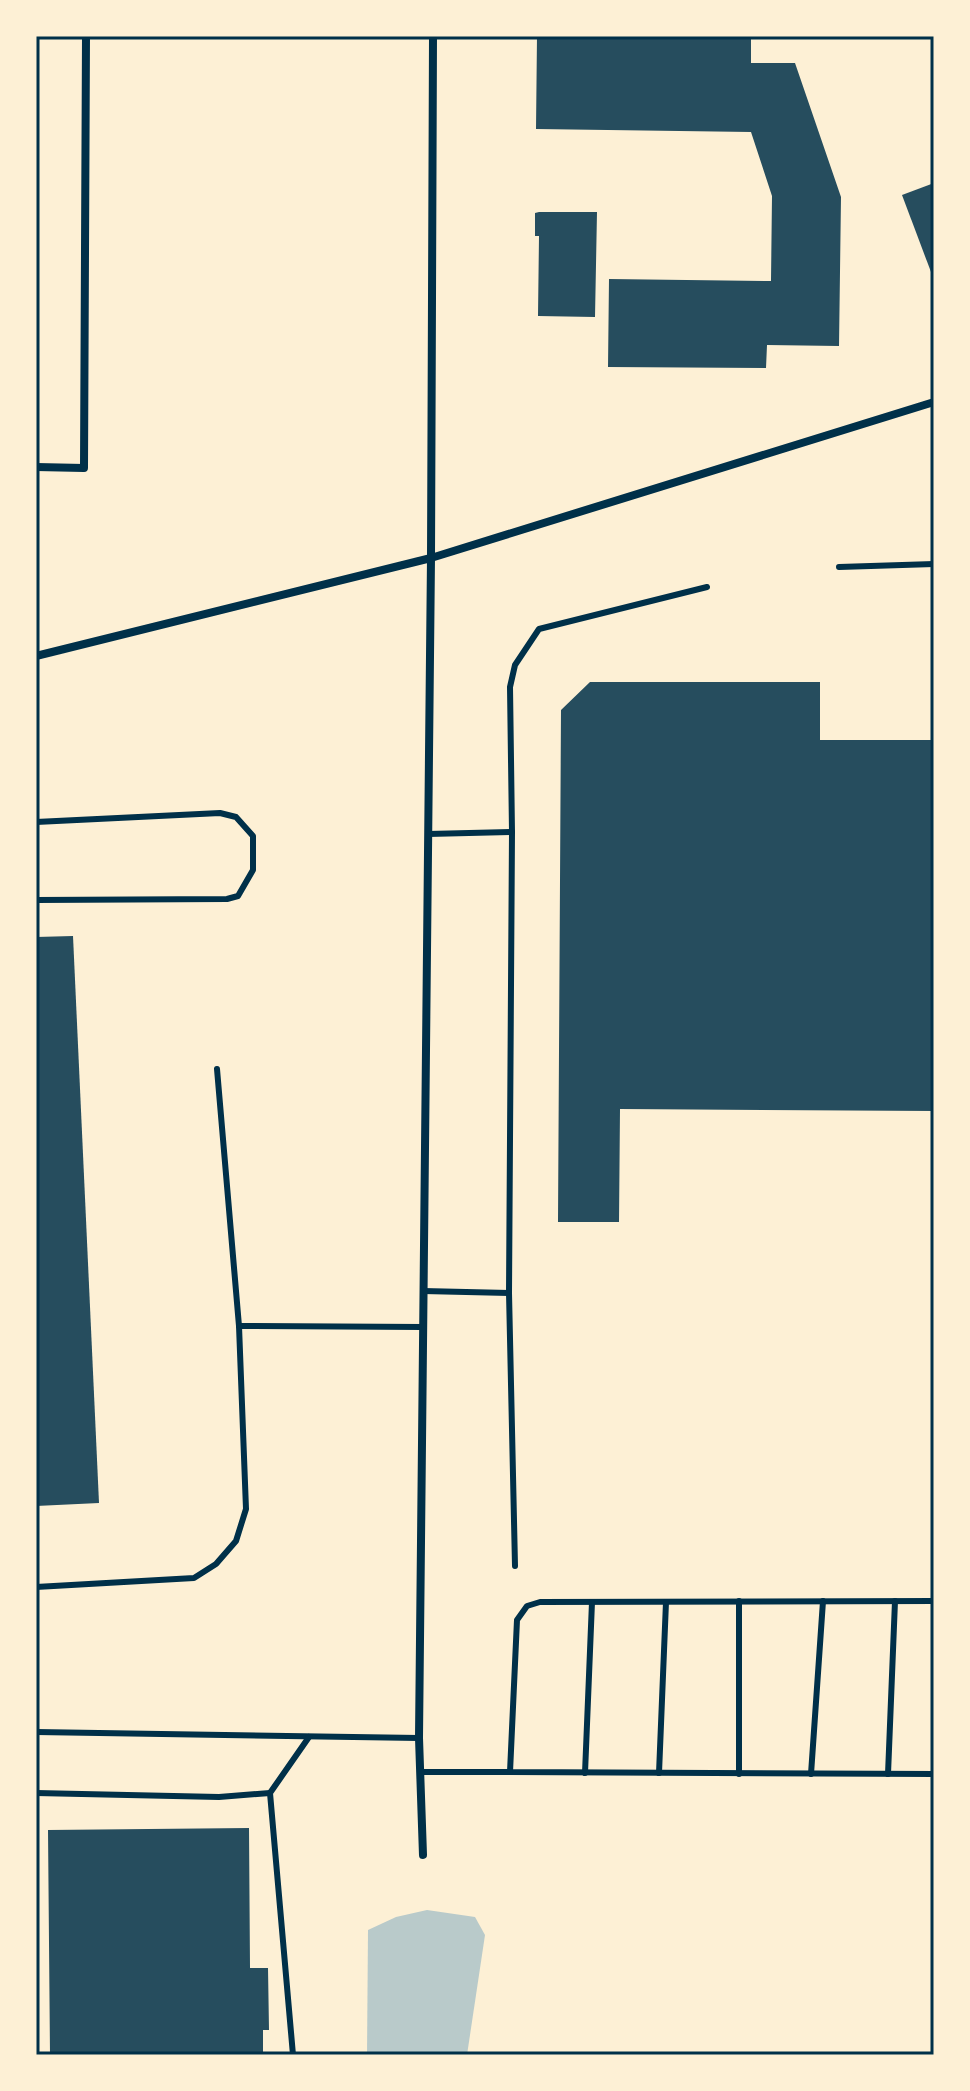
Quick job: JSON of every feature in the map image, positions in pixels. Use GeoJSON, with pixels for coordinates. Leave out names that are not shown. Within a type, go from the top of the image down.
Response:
{"type":"FeatureCollection","features":[{"type":"Feature","properties":{"kind":"street"},"geometry":{"type":"LineString","coordinates":[[36,467],[84,468],[86,36]]}},
{"type":"Feature","properties":{"kind":"street"},"geometry":{"type":"LineString","coordinates":[[423,1855],[419,1738],[433,36]]}},
{"type":"Feature","properties":{"kind":"street"},"geometry":{"type":"LineString","coordinates":[[36,656],[431,558],[934,402]]}},
{"type":"Feature","properties":{"kind":"lane"},"geometry":{"type":"LineString","coordinates":[[839,567],[934,564]]}},
{"type":"Feature","properties":{"kind":"lane"},"geometry":{"type":"LineString","coordinates":[[515,1566],[509,1293],[510,687],[515,665],[539,629],[707,587]]}},
{"type":"Feature","properties":{"kind":"lane"},"geometry":{"type":"LineString","coordinates":[[36,822],[220,813],[236,817],[253,836],[253,870],[238,896],[227,899],[36,900]]}},
{"type":"Feature","properties":{"kind":"lane"},"geometry":{"type":"LineString","coordinates":[[428,834],[512,832]]}},
{"type":"Feature","properties":{"kind":"lane"},"geometry":{"type":"LineString","coordinates":[[36,1587],[194,1578],[216,1564],[236,1541],[246,1509],[239,1326],[217,1069]]}},
{"type":"Feature","properties":{"kind":"lane"},"geometry":{"type":"LineString","coordinates":[[423,1291],[509,1293]]}},
{"type":"Feature","properties":{"kind":"lane"},"geometry":{"type":"LineString","coordinates":[[239,1326],[423,1327]]}},
{"type":"Feature","properties":{"kind":"lane"},"geometry":{"type":"LineString","coordinates":[[739,1601],[739,1774]]}},
{"type":"Feature","properties":{"kind":"lane"},"geometry":{"type":"LineString","coordinates":[[811,1774],[823,1601]]}},
{"type":"Feature","properties":{"kind":"lane"},"geometry":{"type":"LineString","coordinates":[[888,1774],[895,1601]]}},
{"type":"Feature","properties":{"kind":"lane"},"geometry":{"type":"LineString","coordinates":[[510,1772],[517,1620],[527,1606],[540,1602],[934,1601]]}},
{"type":"Feature","properties":{"kind":"lane"},"geometry":{"type":"LineString","coordinates":[[585,1773],[592,1602]]}},
{"type":"Feature","properties":{"kind":"lane"},"geometry":{"type":"LineString","coordinates":[[659,1773],[666,1602]]}},
{"type":"Feature","properties":{"kind":"lane"},"geometry":{"type":"LineString","coordinates":[[36,1732],[419,1738]]}},
{"type":"Feature","properties":{"kind":"lane"},"geometry":{"type":"LineString","coordinates":[[293,2055],[270,1793],[309,1737]]}},
{"type":"Feature","properties":{"kind":"lane"},"geometry":{"type":"LineString","coordinates":[[420,1772],[934,1774]]}},
{"type":"Feature","properties":{"kind":"lane"},"geometry":{"type":"LineString","coordinates":[[36,1793],[219,1797],[270,1793]]}},
{"type":"Feature","properties":{"kind":"shaded area"},"geometry":{"type":"Polygon","coordinates":[[[427,1910],[475,1917],[485,1935],[467,2055],[367,2055],[368,1930],[396,1917],[427,1910]]]}},
{"type":"Feature","properties":{"kind":"building"},"geometry":{"type":"Polygon","coordinates":[[[537,36],[751,36],[751,63],[795,63],[841,197],[839,346],[767,345],[766,368],[608,367],[609,279],[771,281],[772,196],[751,132],[536,129],[537,36]]]}},
{"type":"Feature","properties":{"kind":"building"},"geometry":{"type":"Polygon","coordinates":[[[934,183],[934,280],[902,195],[934,183]]]}},
{"type":"Feature","properties":{"kind":"building"},"geometry":{"type":"Polygon","coordinates":[[[597,212],[595,317],[538,316],[539,236],[535,236],[535,213],[597,212]]]}},
{"type":"Feature","properties":{"kind":"building"},"geometry":{"type":"Polygon","coordinates":[[[590,682],[820,682],[820,740],[934,740],[934,1111],[620,1109],[619,1222],[558,1222],[561,710],[590,682]]]}},
{"type":"Feature","properties":{"kind":"building"},"geometry":{"type":"Polygon","coordinates":[[[73,936],[99,1503],[36,1506],[36,937],[73,936]]]}},
{"type":"Feature","properties":{"kind":"building"},"geometry":{"type":"Polygon","coordinates":[[[249,1828],[250,1968],[268,1968],[269,2030],[263,2030],[263,2055],[50,2055],[48,1830],[249,1828]]]}}]}
